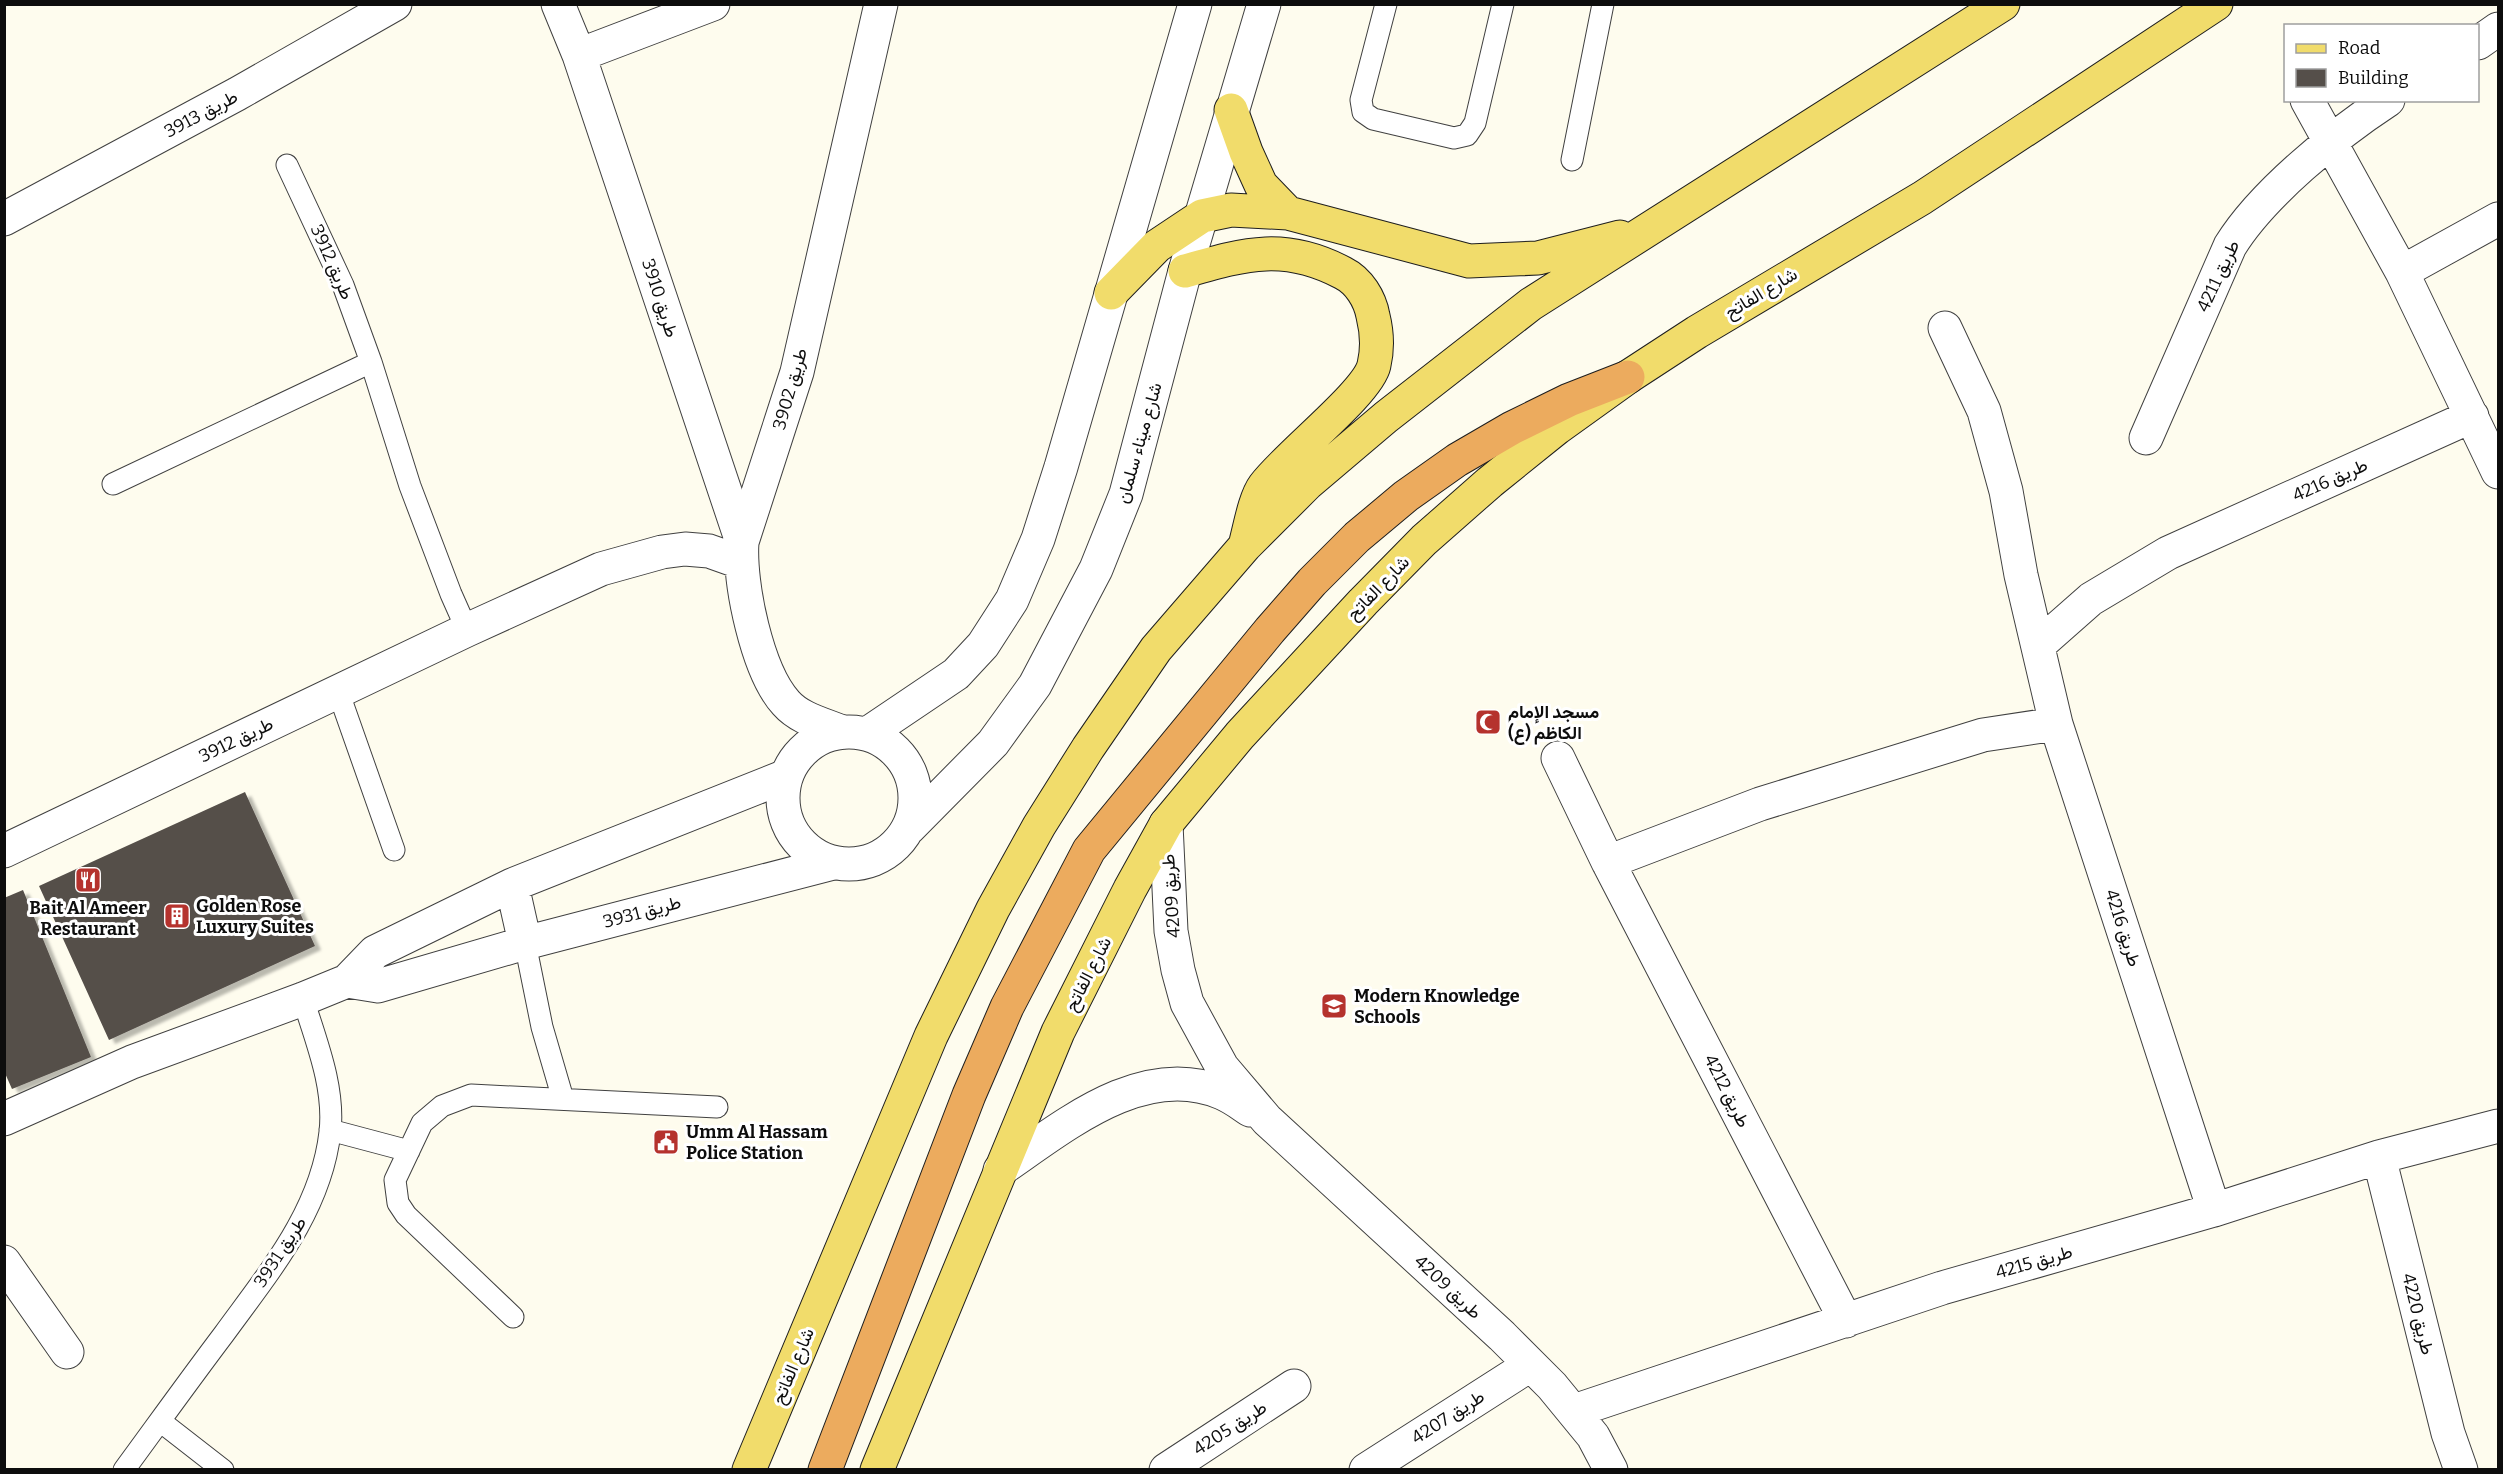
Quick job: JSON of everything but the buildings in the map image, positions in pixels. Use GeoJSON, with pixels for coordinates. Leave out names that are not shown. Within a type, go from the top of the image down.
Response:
{"type":"FeatureCollection","features":[{"type":"Feature","properties":{"kind":"highway"},"geometry":{"type":"LineString","coordinates":[[825,1470],[969,1095],[1007,1006],[1089,850],[1170,749],[1311,582],[1357,537],[1406,496],[1457,460],[1512,428],[1569,400],[1628,377]]}},
{"type":"Feature","properties":{"kind":"main road","name":"شارع الفاتح"},"geometry":{"type":"LineString","coordinates":[[749,1470],[931,1036],[999,899],[1039,826],[1088,748],[1156,649],[1245,546],[1306,484],[1531,304],[2003,4]]}},
{"type":"Feature","properties":{"kind":"main road","name":"شارع الفاتح"},"geometry":{"type":"LineString","coordinates":[[877,1470],[1058,1032],[1130,889],[1166,824],[1240,735],[1363,602],[1424,540],[1490,482],[1557,428],[1628,377],[1767,289],[1922,198],[2216,4]]}},
{"type":"Feature","properties":{"kind":"main road"},"geometry":{"type":"LineString","coordinates":[[1231,110],[1245,152],[1261,185],[1288,213]]}},
{"type":"Feature","properties":{"kind":"main road"},"geometry":{"type":"LineString","coordinates":[[1111,293],[1157,246],[1202,216],[1231,210],[1288,213],[1469,261],[1538,258],[1648,230]]}},
{"type":"Feature","properties":{"kind":"main road"},"geometry":{"type":"LineString","coordinates":[[1185,271],[1240,255],[1273,252],[1321,261],[1353,278],[1371,303],[1378,336],[1374,368],[1357,392],[1282,465],[1262,488],[1245,546]]}},
{"type":"Feature","properties":{"kind":"street","name":"طريق 3913"},"geometry":{"type":"LineString","coordinates":[[4,219],[237,94],[395,4]]}},
{"type":"Feature","properties":{"kind":"street","name":"طريق 3910"},"geometry":{"type":"LineString","coordinates":[[558,4],[579,55],[741,552]]}},
{"type":"Feature","properties":{"kind":"street"},"geometry":{"type":"LineString","coordinates":[[579,55],[713,4]]}},
{"type":"Feature","properties":{"kind":"street","name":"طريق 3902"},"geometry":{"type":"LineString","coordinates":[[855,733],[801,716],[786,703],[772,684],[747,607],[741,552],[797,372],[881,4]]}},
{"type":"Feature","properties":{"kind":"street"},"geometry":{"type":"LineString","coordinates":[[855,733],[885,742],[899,755],[910,771],[915,790],[915,810],[909,828],[896,847],[877,859],[855,864],[833,863],[813,854],[797,839],[786,820],[782,798],[786,776],[802,751],[814,741],[855,733],[956,674],[983,645],[1012,600],[1045,518],[1195,4]]}},
{"type":"Feature","properties":{"kind":"street","name":"شارع ميناء سلمان"},"geometry":{"type":"LineString","coordinates":[[909,828],[993,743],[1035,685],[1096,569],[1126,494],[1185,271],[1264,4]]}},
{"type":"Feature","properties":{"kind":"street"},"geometry":{"type":"LineString","coordinates":[[2479,42],[2499,29]]}},
{"type":"Feature","properties":{"kind":"street"},"geometry":{"type":"LineString","coordinates":[[2308,102],[2402,272],[2499,472]]}},
{"type":"Feature","properties":{"kind":"street","name":"طريق 4211"},"geometry":{"type":"LineString","coordinates":[[2146,438],[2230,246],[2242,226],[2259,206],[2330,142],[2385,102]]}},
{"type":"Feature","properties":{"kind":"street"},"geometry":{"type":"LineString","coordinates":[[2402,272],[2499,219]]}},
{"type":"Feature","properties":{"kind":"street","name":"طريق 4216"},"geometry":{"type":"LineString","coordinates":[[1945,328],[1984,411],[2006,491],[2021,575],[2040,644],[2056,724],[2214,1210]]}},
{"type":"Feature","properties":{"kind":"street","name":"طريق 4216"},"geometry":{"type":"LineString","coordinates":[[2040,644],[2091,599],[2168,553],[2472,416]]}},
{"type":"Feature","properties":{"kind":"street","name":"طريق 3912"},"geometry":{"type":"LineString","coordinates":[[4,851],[467,630],[601,569],[662,552],[686,549],[741,552]]}},
{"type":"Feature","properties":{"kind":"street"},"geometry":{"type":"LineString","coordinates":[[1608,862],[1760,804],[1983,735],[2056,724]]}},
{"type":"Feature","properties":{"kind":"street","name":"طريق 4212"},"geometry":{"type":"LineString","coordinates":[[1558,758],[1608,862],[1846,1321]]}},
{"type":"Feature","properties":{"kind":"street"},"geometry":{"type":"LineString","coordinates":[[4,1119],[132,1062],[347,981],[375,952],[512,885],[786,776]]}},
{"type":"Feature","properties":{"kind":"street","name":"طريق 4209"},"geometry":{"type":"LineString","coordinates":[[1166,824],[1172,931],[1178,970],[1187,1003],[1222,1067],[1267,1120],[1502,1336],[1530,1365],[1574,1411],[1593,1436],[1611,1470]]}},
{"type":"Feature","properties":{"kind":"street","name":"طريق 3931"},"geometry":{"type":"LineString","coordinates":[[347,981],[378,986],[525,943],[833,863]]}},
{"type":"Feature","properties":{"kind":"street"},"geometry":{"type":"LineString","coordinates":[[512,885],[525,943]]}},
{"type":"Feature","properties":{"kind":"street","name":"طريق 4209"},"geometry":{"type":"LineString","coordinates":[[1000,1170],[1107,1102],[1140,1090],[1168,1084],[1222,1093],[1267,1120]]}},
{"type":"Feature","properties":{"kind":"street","name":"طريق 4215"},"geometry":{"type":"LineString","coordinates":[[1574,1411],[1942,1288],[2214,1210],[2379,1157],[2499,1126]]}},
{"type":"Feature","properties":{"kind":"street","name":"طريق 4220"},"geometry":{"type":"LineString","coordinates":[[2379,1157],[2448,1433],[2461,1470]]}},
{"type":"Feature","properties":{"kind":"street"},"geometry":{"type":"LineString","coordinates":[[4,1262],[67,1352]]}},
{"type":"Feature","properties":{"kind":"street","name":"طريق 4207"},"geometry":{"type":"LineString","coordinates":[[1366,1470],[1530,1365]]}},
{"type":"Feature","properties":{"kind":"street","name":"طريق 4205"},"geometry":{"type":"LineString","coordinates":[[1166,1470],[1294,1386]]}},
{"type":"Feature","properties":{"kind":"lane"},"geometry":{"type":"LineString","coordinates":[[1386,4],[1360,100],[1363,112],[1373,119],[1454,138],[1467,135],[1475,123],[1503,4]]}},
{"type":"Feature","properties":{"kind":"lane"},"geometry":{"type":"LineString","coordinates":[[1572,160],[1603,4]]}},
{"type":"Feature","properties":{"kind":"lane","name":"طريق 3912"},"geometry":{"type":"LineString","coordinates":[[287,165],[344,285],[410,486],[467,630]]}},
{"type":"Feature","properties":{"kind":"lane"},"geometry":{"type":"LineString","coordinates":[[112,484],[371,362]]}},
{"type":"Feature","properties":{"kind":"lane"},"geometry":{"type":"LineString","coordinates":[[338,691],[394,850]]}},
{"type":"Feature","properties":{"kind":"lane"},"geometry":{"type":"LineString","coordinates":[[525,943],[542,1027],[563,1099]]}},
{"type":"Feature","properties":{"kind":"lane","name":"طريق 3931"},"geometry":{"type":"LineString","coordinates":[[124,1470],[285,1250],[311,1203],[324,1164],[330,1130],[330,1100],[324,1067],[303,999]]}},
{"type":"Feature","properties":{"kind":"lane"},"geometry":{"type":"LineString","coordinates":[[513,1317],[402,1209],[395,1192],[395,1180],[422,1123],[442,1106],[471,1095],[717,1107]]}},
{"type":"Feature","properties":{"kind":"lane"},"geometry":{"type":"LineString","coordinates":[[330,1130],[409,1151]]}},
{"type":"Feature","properties":{"kind":"lane"},"geometry":{"type":"LineString","coordinates":[[160,1421],[223,1470]]}},
{"type":"Feature","properties":{"kind":"place","name":"مسجد الإمام الكاظم (ع)"},"geometry":{"type":"Point","coordinates":[1488,722]}},
{"type":"Feature","properties":{"kind":"place","name":"Bait Al Ameer Restaurant"},"geometry":{"type":"Point","coordinates":[88,880]}},
{"type":"Feature","properties":{"kind":"place","name":"Golden Rose Luxury Suites"},"geometry":{"type":"Point","coordinates":[177,916]}},
{"type":"Feature","properties":{"kind":"place","name":"Modern Knowledge Schools"},"geometry":{"type":"Point","coordinates":[1334,1006]}},
{"type":"Feature","properties":{"kind":"place","name":"Umm Al Hassam Police Station"},"geometry":{"type":"Point","coordinates":[666,1142]}}]}
